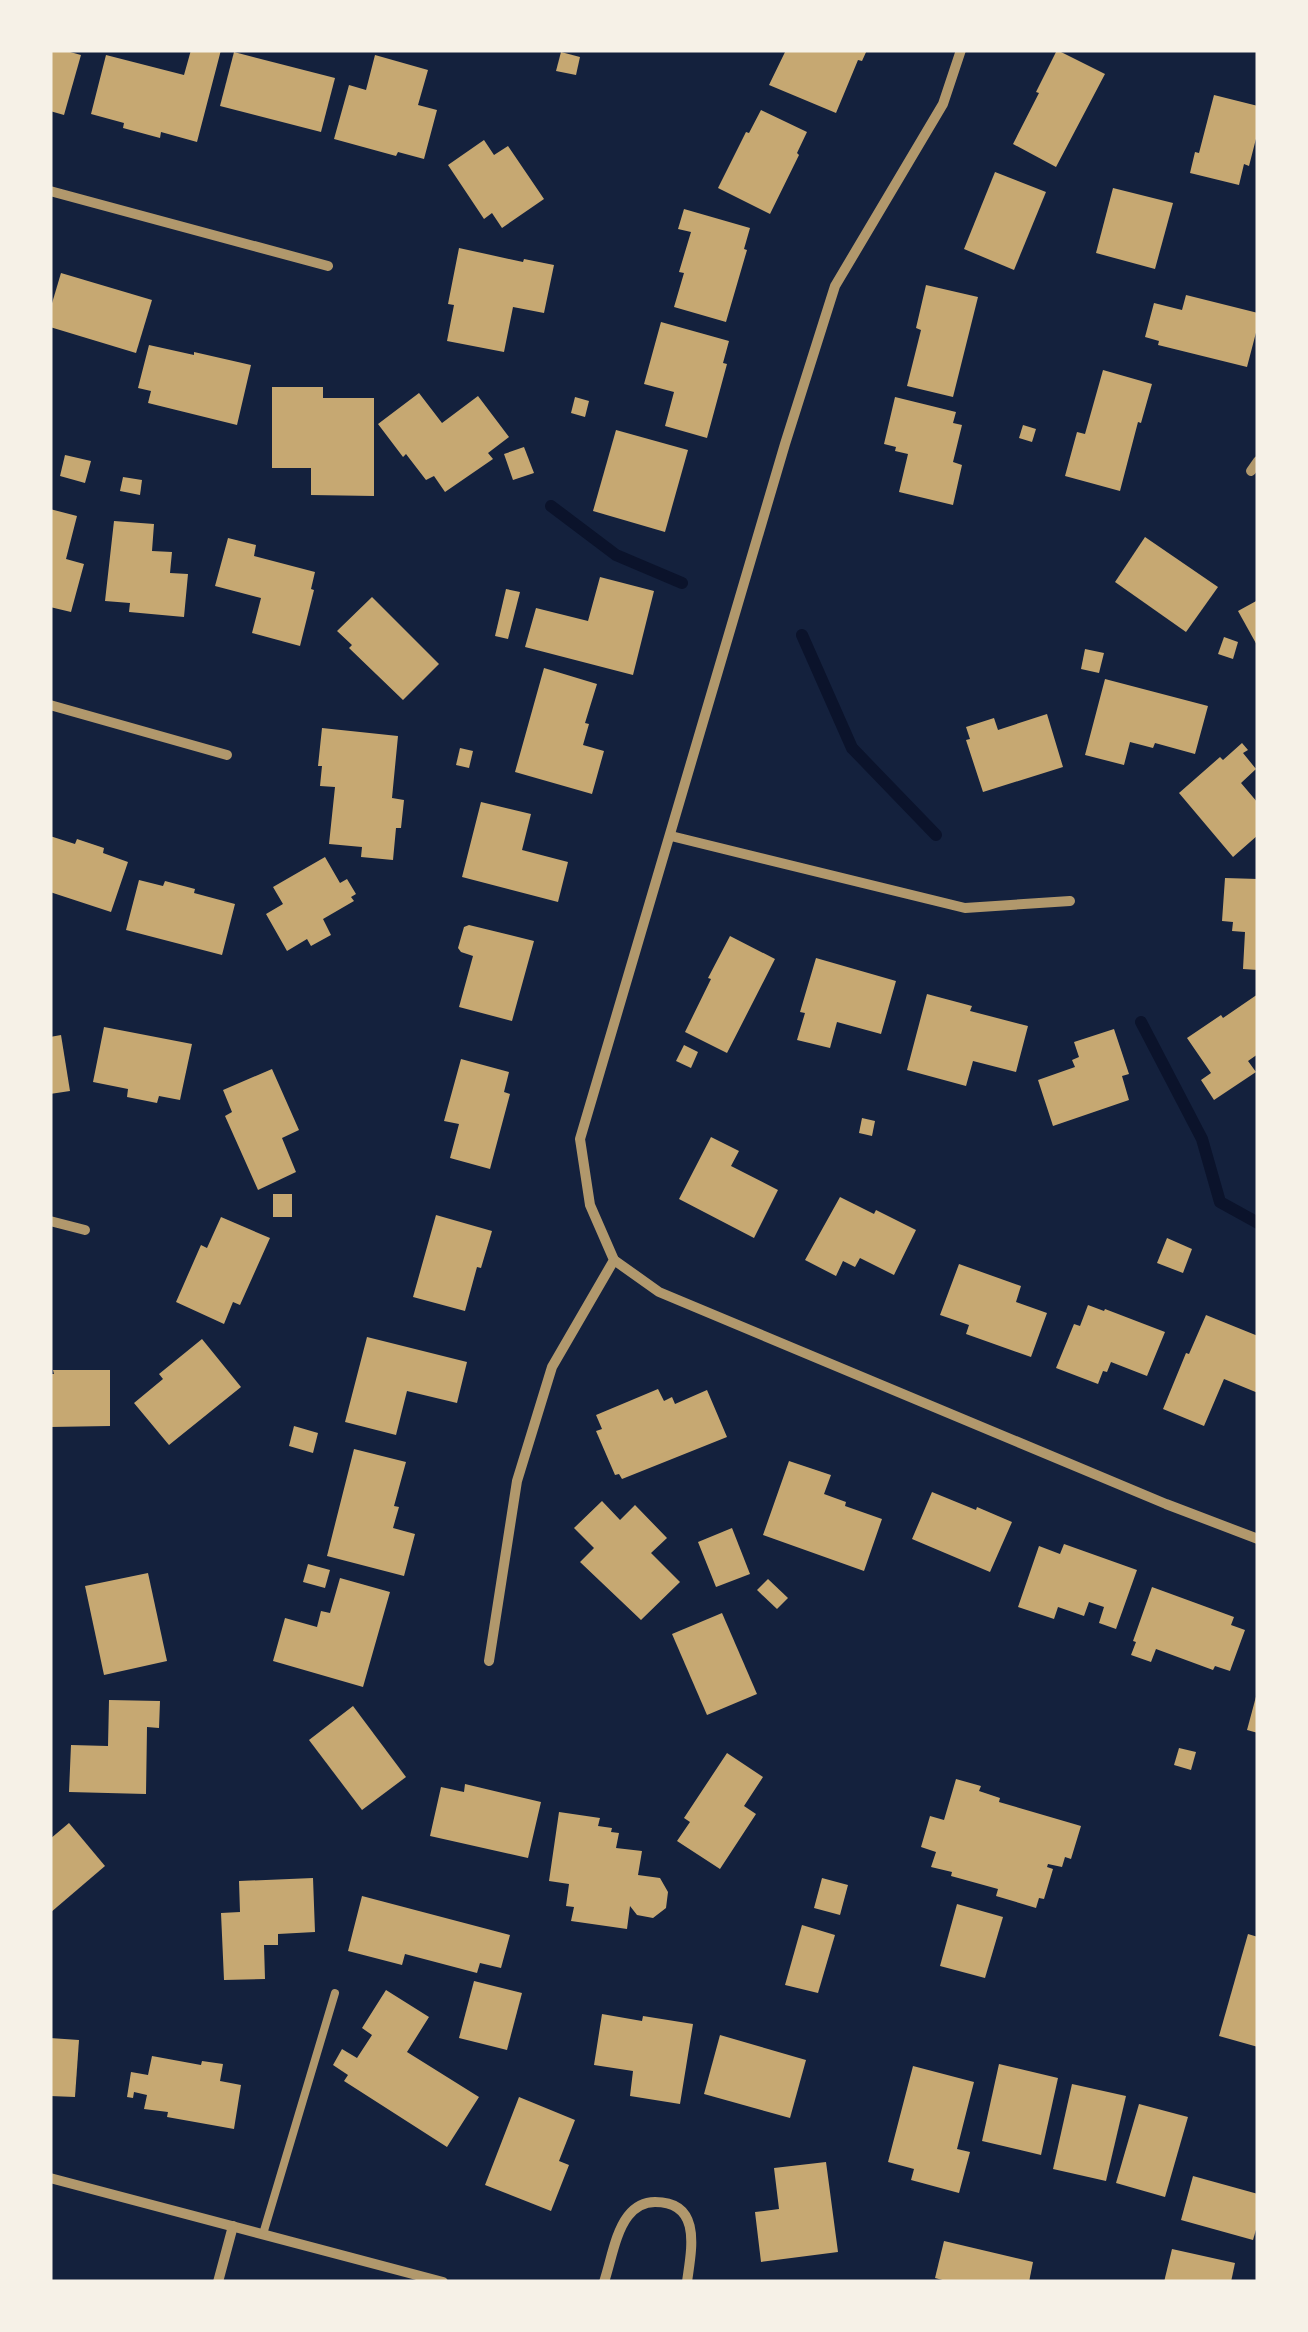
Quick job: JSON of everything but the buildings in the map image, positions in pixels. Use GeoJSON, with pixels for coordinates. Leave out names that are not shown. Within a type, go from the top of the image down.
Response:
{"type":"FeatureCollection","features":[{"type":"Feature","properties":{"kind":"street"},"geometry":{"type":"LineString","coordinates":[[961,50],[943,104],[835,286],[580,1139],[590,1206],[614,1260],[659,1292],[1258,1540]]}},
{"type":"Feature","properties":{"kind":"street"},"geometry":{"type":"LineString","coordinates":[[50,190],[328,266]]}},
{"type":"Feature","properties":{"kind":"street"},"geometry":{"type":"LineString","coordinates":[[50,705],[227,755]]}},
{"type":"Feature","properties":{"kind":"street"},"geometry":{"type":"LineString","coordinates":[[670,836],[964,908],[1070,901]]}},
{"type":"Feature","properties":{"kind":"street"},"geometry":{"type":"LineString","coordinates":[[50,1221],[85,1230]]}},
{"type":"Feature","properties":{"kind":"street"},"geometry":{"type":"LineString","coordinates":[[488,1661],[516,1481],[552,1368],[614,1260]]}},
{"type":"Feature","properties":{"kind":"street"},"geometry":{"type":"LineString","coordinates":[[50,2178],[443,2282]]}},
{"type":"Feature","properties":{"kind":"street"},"geometry":{"type":"LineString","coordinates":[[604,2282],[628,2217],[648,2202],[661,2202],[672,2205],[689,2221],[692,2243],[687,2282]]}},
{"type":"Feature","properties":{"kind":"street"},"geometry":{"type":"LineString","coordinates":[[218,2282],[233,2226]]}},
{"type":"Feature","properties":{"kind":"lane"},"geometry":{"type":"LineString","coordinates":[[263,2234],[335,1994]]}},
{"type":"Feature","properties":{"kind":"waterway"},"geometry":{"type":"LineString","coordinates":[[551,506],[616,555],[682,583]]}},
{"type":"Feature","properties":{"kind":"waterway"},"geometry":{"type":"LineString","coordinates":[[802,635],[852,748],[936,835]]}},
{"type":"Feature","properties":{"kind":"waterway"},"geometry":{"type":"LineString","coordinates":[[1141,1022],[1202,1139],[1220,1202],[1258,1223]]}}]}
